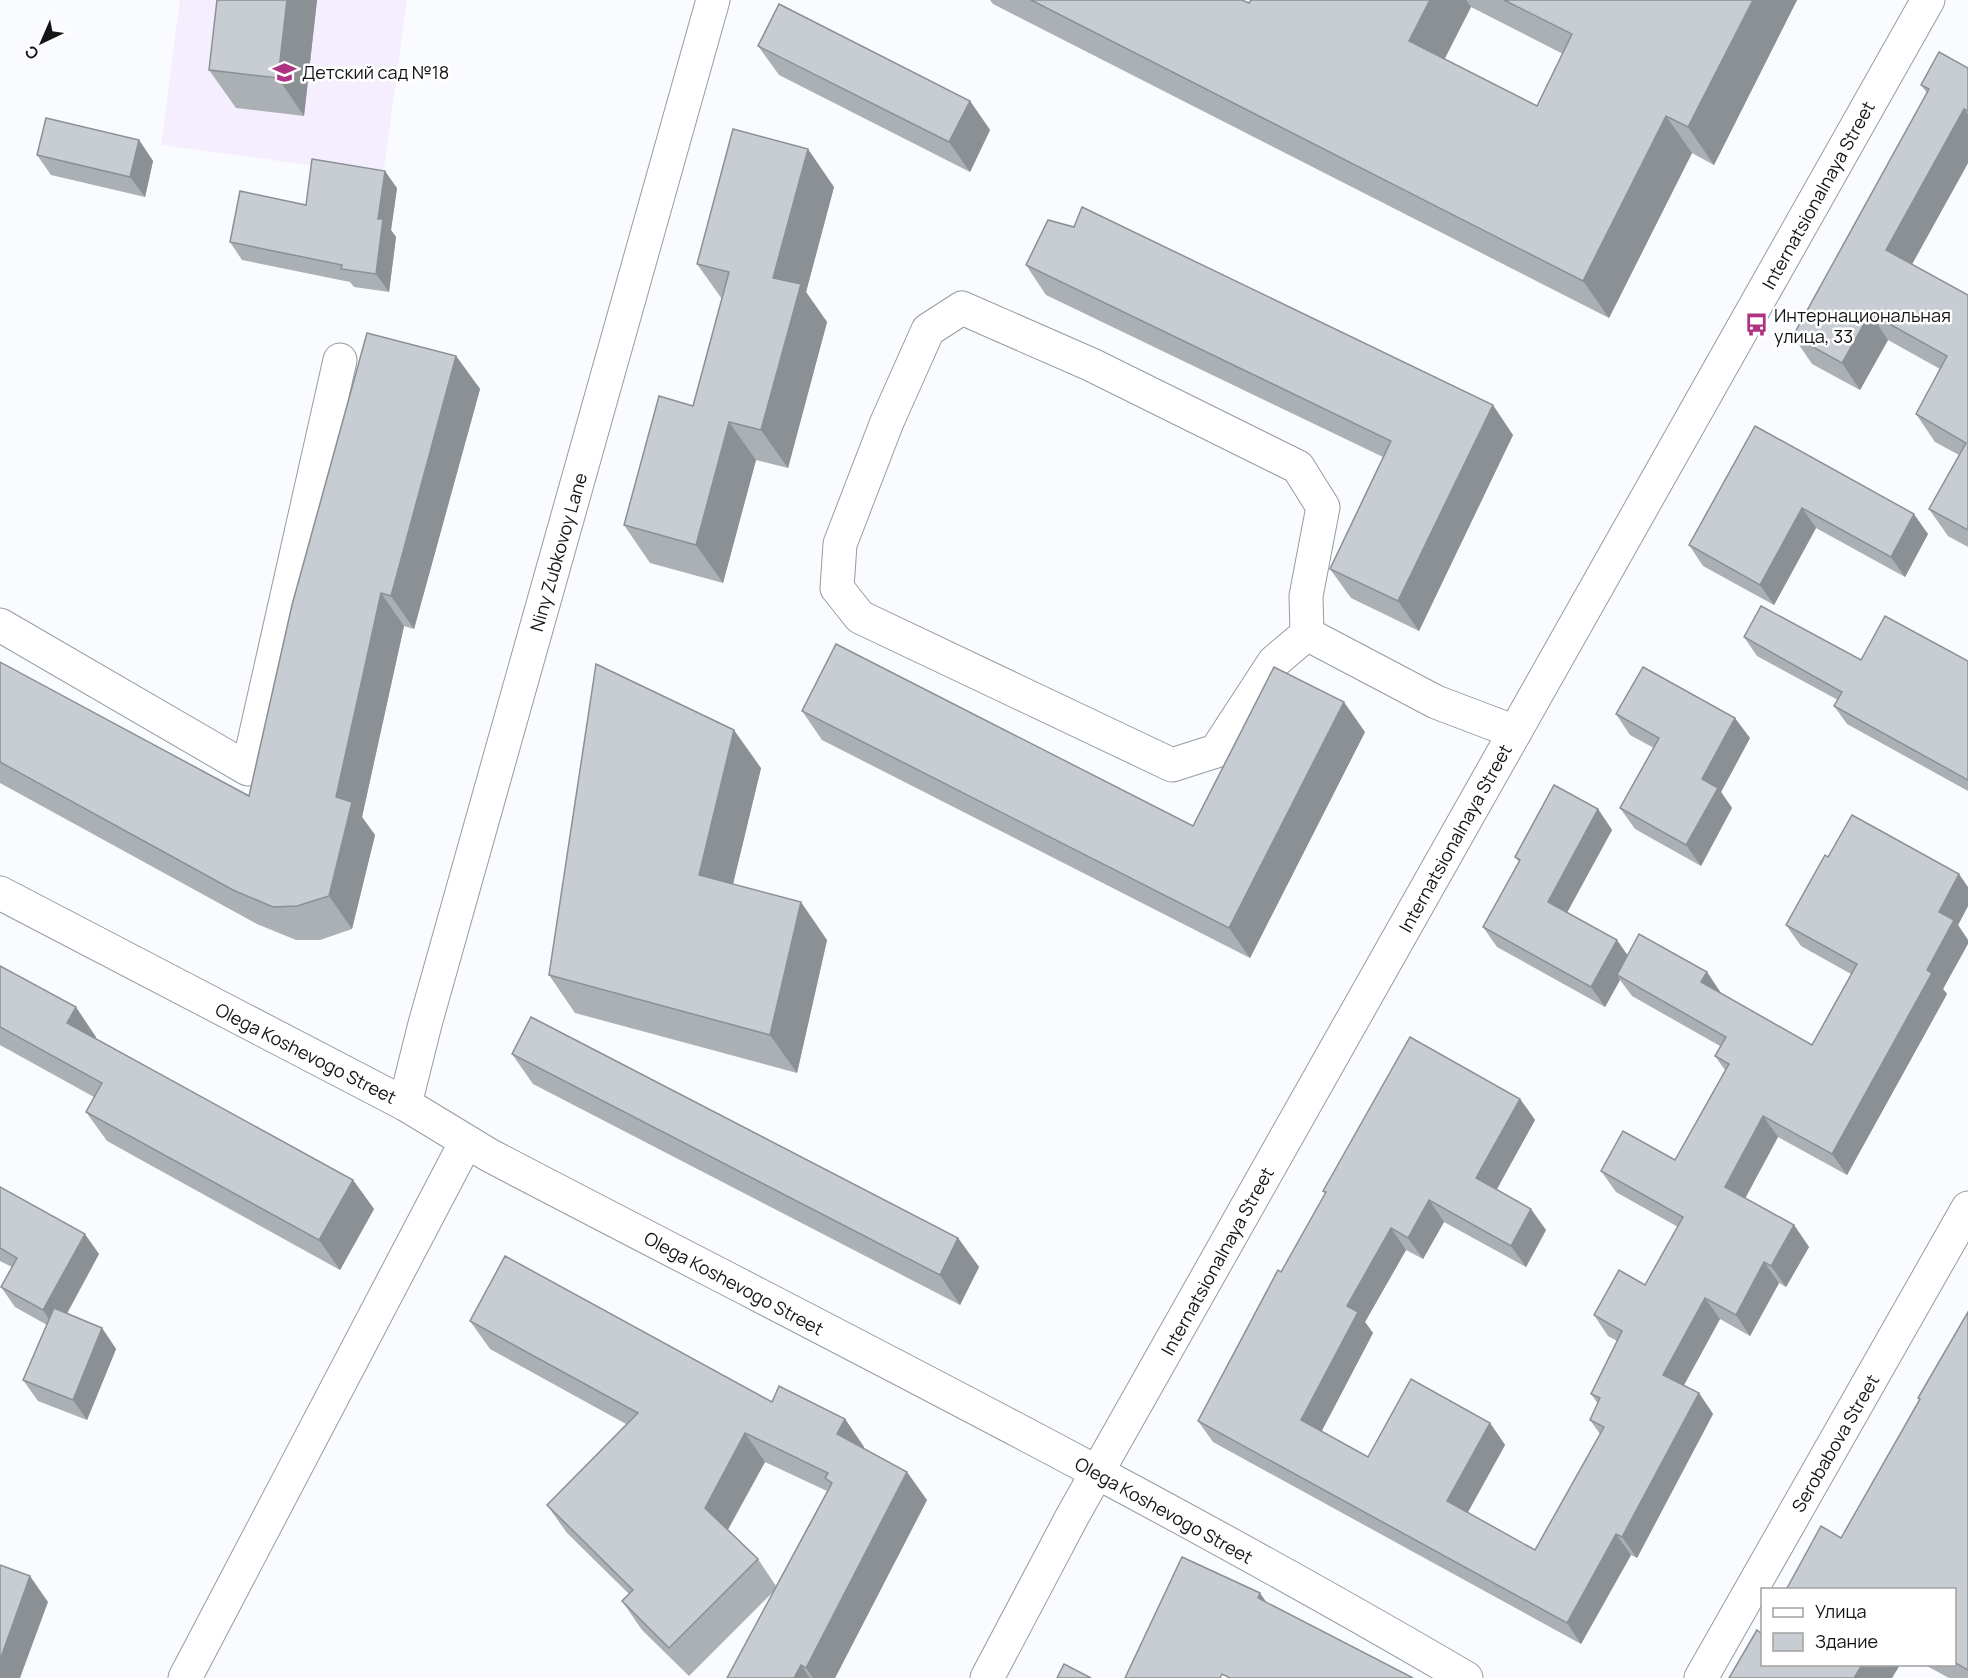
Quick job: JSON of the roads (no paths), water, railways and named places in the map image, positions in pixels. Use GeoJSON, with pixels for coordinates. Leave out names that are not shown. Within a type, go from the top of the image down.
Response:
{"type":"FeatureCollection","features":[{"type":"Feature","properties":{"kind":"street","name":"Niny Zubkovoy Lane"},"geometry":{"type":"LineString","coordinates":[[405,1104],[424,1024],[713,0]]}},
{"type":"Feature","properties":{"kind":"street","name":"Internatsionalnaya Street"},"geometry":{"type":"LineString","coordinates":[[987,1678],[1097,1472],[1928,0]]}},
{"type":"Feature","properties":{"kind":"street"},"geometry":{"type":"LineString","coordinates":[[962,308],[1092,365],[1298,467],[1323,507],[1306,596],[1307,634],[1274,662],[1216,751],[1172,765],[860,617],[837,588],[840,544],[887,422],[928,330],[962,308]]}},
{"type":"Feature","properties":{"kind":"street"},"geometry":{"type":"LineString","coordinates":[[0,625],[248,769],[340,360]]}},
{"type":"Feature","properties":{"kind":"street"},"geometry":{"type":"LineString","coordinates":[[1307,634],[1436,702],[1515,732]]}},
{"type":"Feature","properties":{"kind":"street","name":"Olega Koshevogo Street"},"geometry":{"type":"LineString","coordinates":[[0,893],[405,1104],[466,1142],[1097,1472],[1375,1625],[1466,1678]]}},
{"type":"Feature","properties":{"kind":"street"},"geometry":{"type":"LineString","coordinates":[[185,1678],[466,1142]]}},
{"type":"Feature","properties":{"kind":"street","name":"Serobabova Street"},"geometry":{"type":"LineString","coordinates":[[1701,1678],[1968,1208]]}},
{"type":"Feature","properties":{"kind":"place","name":"Детский сад №18"},"geometry":{"type":"Point","coordinates":[284,72]}},
{"type":"Feature","properties":{"kind":"place","name":"Интернациональная улица, 33"},"geometry":{"type":"Point","coordinates":[1756,325]}}]}
